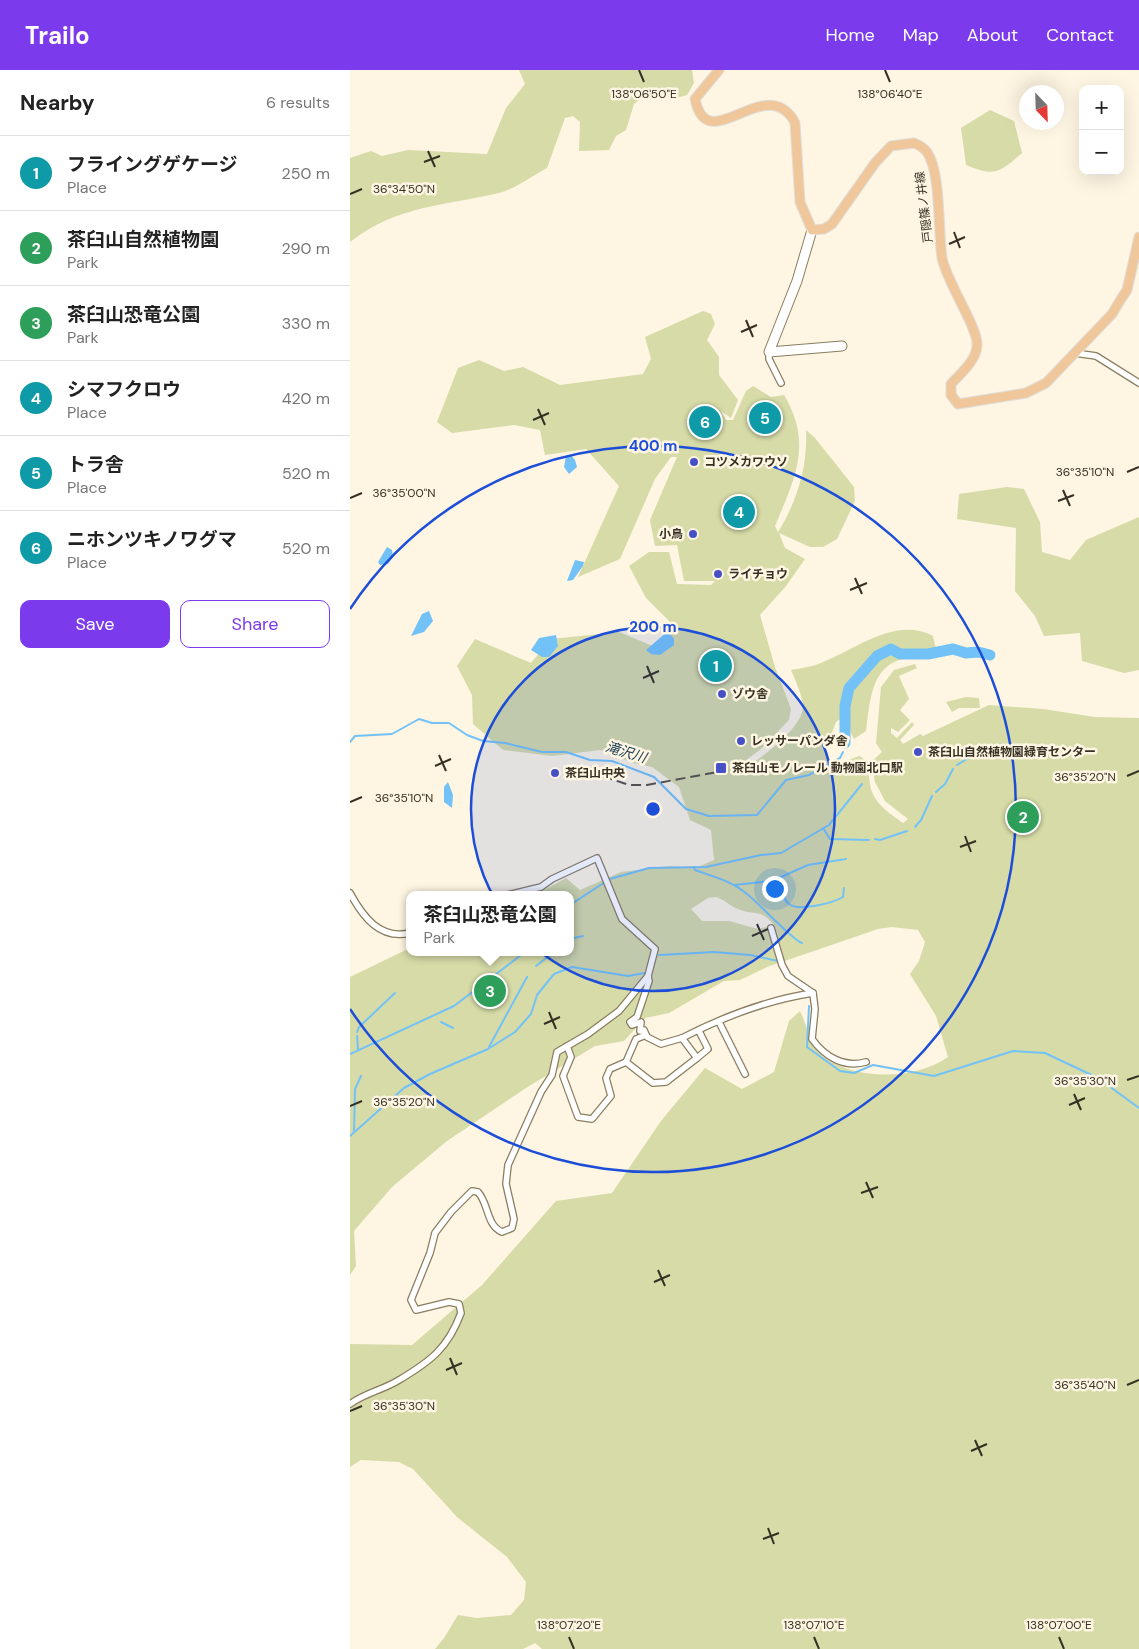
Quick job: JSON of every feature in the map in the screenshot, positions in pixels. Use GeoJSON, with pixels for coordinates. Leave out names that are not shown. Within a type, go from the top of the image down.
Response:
{"type":"FeatureCollection","features":[{"type":"Feature","properties":{"kind":"main road"},"geometry":{"type":"LineString","coordinates":[[719,70],[695,99],[699,114],[704,120],[712,123],[759,105],[772,104],[792,116],[795,123],[800,202],[812,230]]}},
{"type":"Feature","properties":{"kind":"main road","name":"戸隠篠ノ井線"},"geometry":{"type":"LineString","coordinates":[[812,230],[824,229],[832,224],[880,158],[891,146],[914,143],[927,152],[933,168],[942,259],[952,288],[976,336],[977,346],[975,355],[951,384],[950,390],[953,399],[958,404],[1034,390],[1046,383],[1112,314],[1127,290],[1139,236]]}},
{"type":"Feature","properties":{"kind":"street"},"geometry":{"type":"LineString","coordinates":[[781,383],[769,359],[769,352],[798,281],[812,230]]}},
{"type":"Feature","properties":{"kind":"street"},"geometry":{"type":"LineString","coordinates":[[769,352],[842,346]]}},
{"type":"Feature","properties":{"kind":"street"},"geometry":{"type":"LineString","coordinates":[[1075,353],[1096,356],[1139,383]]}},
{"type":"Feature","properties":{"kind":"street"},"geometry":{"type":"LineString","coordinates":[[524,891],[541,887],[552,879],[597,858],[622,919],[655,949],[648,976],[649,981],[636,1017],[630,1022],[632,1025],[641,1022],[640,1031],[644,1030],[651,1041],[661,1044],[682,1038],[780,998],[812,993]]}},
{"type":"Feature","properties":{"kind":"street"},"geometry":{"type":"LineString","coordinates":[[350,893],[358,909],[378,929],[395,935],[406,933]]}},
{"type":"Feature","properties":{"kind":"street"},"geometry":{"type":"LineString","coordinates":[[771,928],[782,965],[788,976],[812,993],[815,1009],[812,1039],[817,1045],[844,1064],[866,1062]]}},
{"type":"Feature","properties":{"kind":"street"},"geometry":{"type":"LineString","coordinates":[[350,1404],[399,1380],[442,1350],[461,1313],[459,1304],[450,1302],[416,1310],[411,1300],[430,1253],[435,1233],[451,1212],[472,1191],[478,1192],[483,1197],[491,1222],[496,1229],[502,1232],[512,1228],[514,1219],[506,1184],[508,1165],[541,1092],[552,1075],[557,1052],[613,1016],[648,976]]}},
{"type":"Feature","properties":{"kind":"street"},"geometry":{"type":"LineString","coordinates":[[719,1022],[745,1074]]}},
{"type":"Feature","properties":{"kind":"street"},"geometry":{"type":"LineString","coordinates":[[626,1062],[645,1079],[661,1084],[708,1049],[699,1031]]}},
{"type":"Feature","properties":{"kind":"street"},"geometry":{"type":"LineString","coordinates":[[567,1046],[571,1057],[563,1076],[578,1117],[584,1120],[592,1120],[611,1096],[606,1078],[610,1068],[626,1062],[636,1039],[646,1035]]}},
{"type":"Feature","properties":{"kind":"street"},"geometry":{"type":"LineString","coordinates":[[682,1038],[697,1058]]}},
{"type":"Feature","properties":{"kind":"green space"},"geometry":{"type":"Polygon","coordinates":[[[519,70],[692,70],[694,83],[687,95],[673,99],[654,89],[634,104],[626,130],[616,136],[609,150],[579,151],[580,122],[573,116],[565,118],[547,168],[511,189],[422,208],[403,214],[368,230],[350,242],[350,158],[371,151],[382,156],[408,150],[487,154],[506,108],[525,84],[519,70]]]}},
{"type":"Feature","properties":{"kind":"green space"},"geometry":{"type":"Polygon","coordinates":[[[990,110],[1014,121],[1022,153],[1002,169],[990,172],[966,165],[961,128],[990,110]]]}},
{"type":"Feature","properties":{"kind":"green space"},"geometry":{"type":"Polygon","coordinates":[[[703,311],[711,314],[715,324],[707,340],[719,357],[719,375],[738,400],[731,418],[721,411],[726,420],[733,420],[746,391],[753,386],[771,397],[784,395],[798,429],[799,445],[798,461],[794,476],[775,526],[778,532],[791,508],[800,483],[805,456],[806,430],[815,438],[854,487],[855,501],[837,539],[823,547],[810,547],[779,533],[785,548],[805,559],[786,586],[760,615],[775,667],[791,709],[789,720],[761,749],[745,761],[727,765],[742,770],[779,743],[796,725],[801,716],[803,703],[791,670],[818,664],[876,637],[904,630],[919,631],[933,636],[937,654],[906,658],[891,664],[883,670],[871,698],[866,731],[854,739],[843,717],[836,722],[825,751],[833,766],[859,756],[863,758],[867,766],[872,792],[878,802],[885,810],[903,823],[908,819],[885,801],[875,782],[871,762],[882,752],[876,743],[881,687],[894,670],[915,664],[917,668],[899,676],[909,699],[900,710],[910,720],[898,732],[891,728],[891,733],[897,738],[912,722],[914,725],[900,740],[903,744],[920,734],[923,736],[989,705],[1043,709],[1095,717],[1139,718],[1139,1649],[542,1649],[535,1643],[523,1649],[435,1649],[458,1615],[477,1618],[511,1615],[524,1600],[526,1582],[507,1557],[457,1517],[413,1469],[399,1462],[361,1460],[350,1467],[350,1344],[412,1345],[482,1285],[556,1201],[612,1193],[661,1121],[705,1068],[742,1089],[774,1072],[789,1021],[800,1011],[816,1050],[832,1062],[848,1069],[865,1073],[901,1074],[934,1065],[948,1057],[936,1016],[910,974],[919,961],[925,942],[918,930],[892,927],[878,929],[767,967],[740,980],[724,981],[669,1013],[645,1018],[624,1041],[595,1046],[526,1088],[447,1141],[392,1187],[354,1231],[356,1266],[350,1275],[350,977],[406,950],[406,956],[574,956],[574,891],[542,891],[566,878],[580,890],[621,872],[670,866],[695,868],[714,860],[711,830],[690,820],[679,787],[652,767],[633,763],[600,750],[552,756],[503,750],[473,724],[472,695],[457,666],[475,639],[531,663],[551,639],[619,632],[655,647],[675,627],[646,598],[629,566],[649,552],[669,552],[677,584],[711,585],[715,581],[684,581],[677,545],[655,546],[650,520],[677,457],[671,457],[655,479],[620,559],[578,577],[619,486],[586,449],[545,455],[540,430],[514,425],[452,433],[437,422],[458,368],[479,360],[504,371],[523,367],[560,385],[643,374],[651,359],[645,337],[703,311]],[[716,897],[708,898],[691,909],[702,921],[729,921],[758,929],[774,925],[761,914],[744,911],[716,897]]]}},
{"type":"Feature","properties":{"kind":"green space"},"geometry":{"type":"Polygon","coordinates":[[[1007,487],[1024,489],[1040,522],[1042,552],[1070,560],[1086,540],[1139,517],[1139,670],[1124,673],[1082,661],[1080,633],[1044,636],[1035,616],[1015,591],[1016,528],[957,519],[959,494],[1007,487]]]}},
{"type":"Feature","properties":{"kind":"green space"},"geometry":{"type":"Polygon","coordinates":[[[966,697],[979,698],[980,708],[959,708],[952,712],[946,702],[966,697]]]}},
{"type":"Feature","properties":{"kind":"water"},"geometry":{"type":"Polygon","coordinates":[[[571,455],[577,467],[569,474],[564,467],[566,456],[571,455]]]}},
{"type":"Feature","properties":{"kind":"water"},"geometry":{"type":"Polygon","coordinates":[[[387,547],[392,550],[393,557],[388,564],[380,565],[378,562],[387,547]]]}},
{"type":"Feature","properties":{"kind":"water"},"geometry":{"type":"Polygon","coordinates":[[[575,560],[584,562],[583,566],[573,580],[567,581],[575,560]]]}},
{"type":"Feature","properties":{"kind":"water"},"geometry":{"type":"Polygon","coordinates":[[[429,611],[433,621],[424,632],[411,636],[422,614],[429,611]]]}},
{"type":"Feature","properties":{"kind":"water"},"geometry":{"type":"Polygon","coordinates":[[[668,631],[674,639],[674,645],[660,655],[651,654],[646,650],[668,631]]]}},
{"type":"Feature","properties":{"kind":"water"},"geometry":{"type":"Polygon","coordinates":[[[556,635],[558,646],[549,657],[542,657],[531,650],[539,638],[556,635]]]}},
{"type":"Feature","properties":{"kind":"water"},"geometry":{"type":"Polygon","coordinates":[[[448,782],[453,795],[452,808],[444,802],[444,787],[448,782]]]}},
{"type":"Feature","properties":{"kind":"waterway","name":"滝沢川"},"geometry":{"type":"LineString","coordinates":[[845,743],[845,706],[849,688],[877,656],[891,649],[900,654],[928,654],[953,649],[966,653],[978,652],[990,655]]}},
{"type":"Feature","properties":{"kind":"waterway","name":"滝沢川"},"geometry":{"type":"LineString","coordinates":[[350,742],[355,736],[392,734],[419,719],[432,723],[449,723],[467,735],[483,741],[505,743],[542,752],[566,752],[590,760],[612,761],[654,777],[686,809],[709,816],[757,815],[786,780],[809,775],[840,758],[843,752]]}},
{"type":"Feature","properties":{"kind":"waterway"},"geometry":{"type":"LineString","coordinates":[[957,765],[993,746],[1010,745],[1034,752]]}},
{"type":"Feature","properties":{"kind":"waterway"},"geometry":{"type":"LineString","coordinates":[[876,775],[888,768]]}},
{"type":"Feature","properties":{"kind":"waterway"},"geometry":{"type":"LineString","coordinates":[[936,792],[945,784],[953,769]]}},
{"type":"Feature","properties":{"kind":"waterway"},"geometry":{"type":"LineString","coordinates":[[610,879],[649,868],[706,867],[761,855],[781,853],[829,825],[862,784]]}},
{"type":"Feature","properties":{"kind":"waterway"},"geometry":{"type":"LineString","coordinates":[[915,827],[921,820],[932,796]]}},
{"type":"Feature","properties":{"kind":"waterway"},"geometry":{"type":"LineString","coordinates":[[823,828],[830,839],[869,840]]}},
{"type":"Feature","properties":{"kind":"waterway"},"geometry":{"type":"LineString","coordinates":[[875,839],[880,840],[907,831]]}},
{"type":"Feature","properties":{"kind":"waterway"},"geometry":{"type":"LineString","coordinates":[[735,885],[772,881],[808,865],[846,859]]}},
{"type":"Feature","properties":{"kind":"waterway"},"geometry":{"type":"LineString","coordinates":[[694,867],[695,870],[722,880],[741,890],[802,943]]}},
{"type":"Feature","properties":{"kind":"waterway"},"geometry":{"type":"LineString","coordinates":[[780,878],[785,899],[793,906],[807,907],[832,902],[843,897],[844,888]]}},
{"type":"Feature","properties":{"kind":"waterway"},"geometry":{"type":"LineString","coordinates":[[574,902],[605,882]]}},
{"type":"Feature","properties":{"kind":"waterway"},"geometry":{"type":"LineString","coordinates":[[574,938],[583,936]]}},
{"type":"Feature","properties":{"kind":"waterway"},"geometry":{"type":"LineString","coordinates":[[659,955],[714,952],[750,955],[778,961]]}},
{"type":"Feature","properties":{"kind":"waterway"},"geometry":{"type":"LineString","coordinates":[[350,1054],[454,1006],[520,956]]}},
{"type":"Feature","properties":{"kind":"waterway"},"geometry":{"type":"LineString","coordinates":[[536,966],[549,956]]}},
{"type":"Feature","properties":{"kind":"waterway"},"geometry":{"type":"LineString","coordinates":[[350,1136],[404,1088],[430,1074],[488,1049],[515,1032],[531,1014],[537,995],[554,974],[572,967],[628,976],[645,973]]}},
{"type":"Feature","properties":{"kind":"waterway"},"geometry":{"type":"LineString","coordinates":[[489,1047],[527,977]]}},
{"type":"Feature","properties":{"kind":"waterway"},"geometry":{"type":"LineString","coordinates":[[357,1032],[359,1027],[395,993]]}},
{"type":"Feature","properties":{"kind":"waterway"},"geometry":{"type":"LineString","coordinates":[[809,1006],[807,1047],[840,1071],[854,1073],[873,1065],[934,1076],[1013,1051],[1045,1053],[1098,1078],[1139,1108]]}},
{"type":"Feature","properties":{"kind":"waterway"},"geometry":{"type":"LineString","coordinates":[[441,1022],[453,1028]]}},
{"type":"Feature","properties":{"kind":"waterway"},"geometry":{"type":"LineString","coordinates":[[357,1036],[358,1049]]}},
{"type":"Feature","properties":{"kind":"waterway"},"geometry":{"type":"LineString","coordinates":[[354,1132],[355,1089],[361,1076]]}},
{"type":"Feature","properties":{"kind":"railway"},"geometry":{"type":"LineString","coordinates":[[573,773],[593,773],[629,785],[647,785],[728,770]]}},
{"type":"Feature","properties":{"kind":"place","name":"トラ舎"},"geometry":{"type":"Point","coordinates":[765,418]}},
{"type":"Feature","properties":{"kind":"place","name":"ニホンツキノワグマ"},"geometry":{"type":"Point","coordinates":[705,422]}},
{"type":"Feature","properties":{"kind":"place","name":"コツメカワウソ"},"geometry":{"type":"Point","coordinates":[694,462]}},
{"type":"Feature","properties":{"kind":"place","name":"シマフクロウ"},"geometry":{"type":"Point","coordinates":[739,512]}},
{"type":"Feature","properties":{"kind":"place","name":"小鳥"},"geometry":{"type":"Point","coordinates":[693,534]}},
{"type":"Feature","properties":{"kind":"place","name":"ライチョウ"},"geometry":{"type":"Point","coordinates":[718,574]}},
{"type":"Feature","properties":{"kind":"place","name":"フライングゲケージ"},"geometry":{"type":"Point","coordinates":[716,666]}},
{"type":"Feature","properties":{"kind":"place","name":"ゾウ舎"},"geometry":{"type":"Point","coordinates":[722,694]}},
{"type":"Feature","properties":{"kind":"place","name":"レッサーパンダ舎"},"geometry":{"type":"Point","coordinates":[741,741]}},
{"type":"Feature","properties":{"kind":"place","name":"茶臼山自然植物園緑育センター"},"geometry":{"type":"Point","coordinates":[918,752]}},
{"type":"Feature","properties":{"kind":"place","name":"茶臼山モノレール 動物園北口駅"},"geometry":{"type":"Point","coordinates":[721,768]}},
{"type":"Feature","properties":{"kind":"place","name":"茶臼山中央"},"geometry":{"type":"Point","coordinates":[555,773]}},
{"type":"Feature","properties":{"kind":"place","name":"茶臼山自然植物園"},"geometry":{"type":"Point","coordinates":[1023,817]}},
{"type":"Feature","properties":{"kind":"place","name":"茶臼山恐竜公園"},"geometry":{"type":"Point","coordinates":[490,991]}}]}
